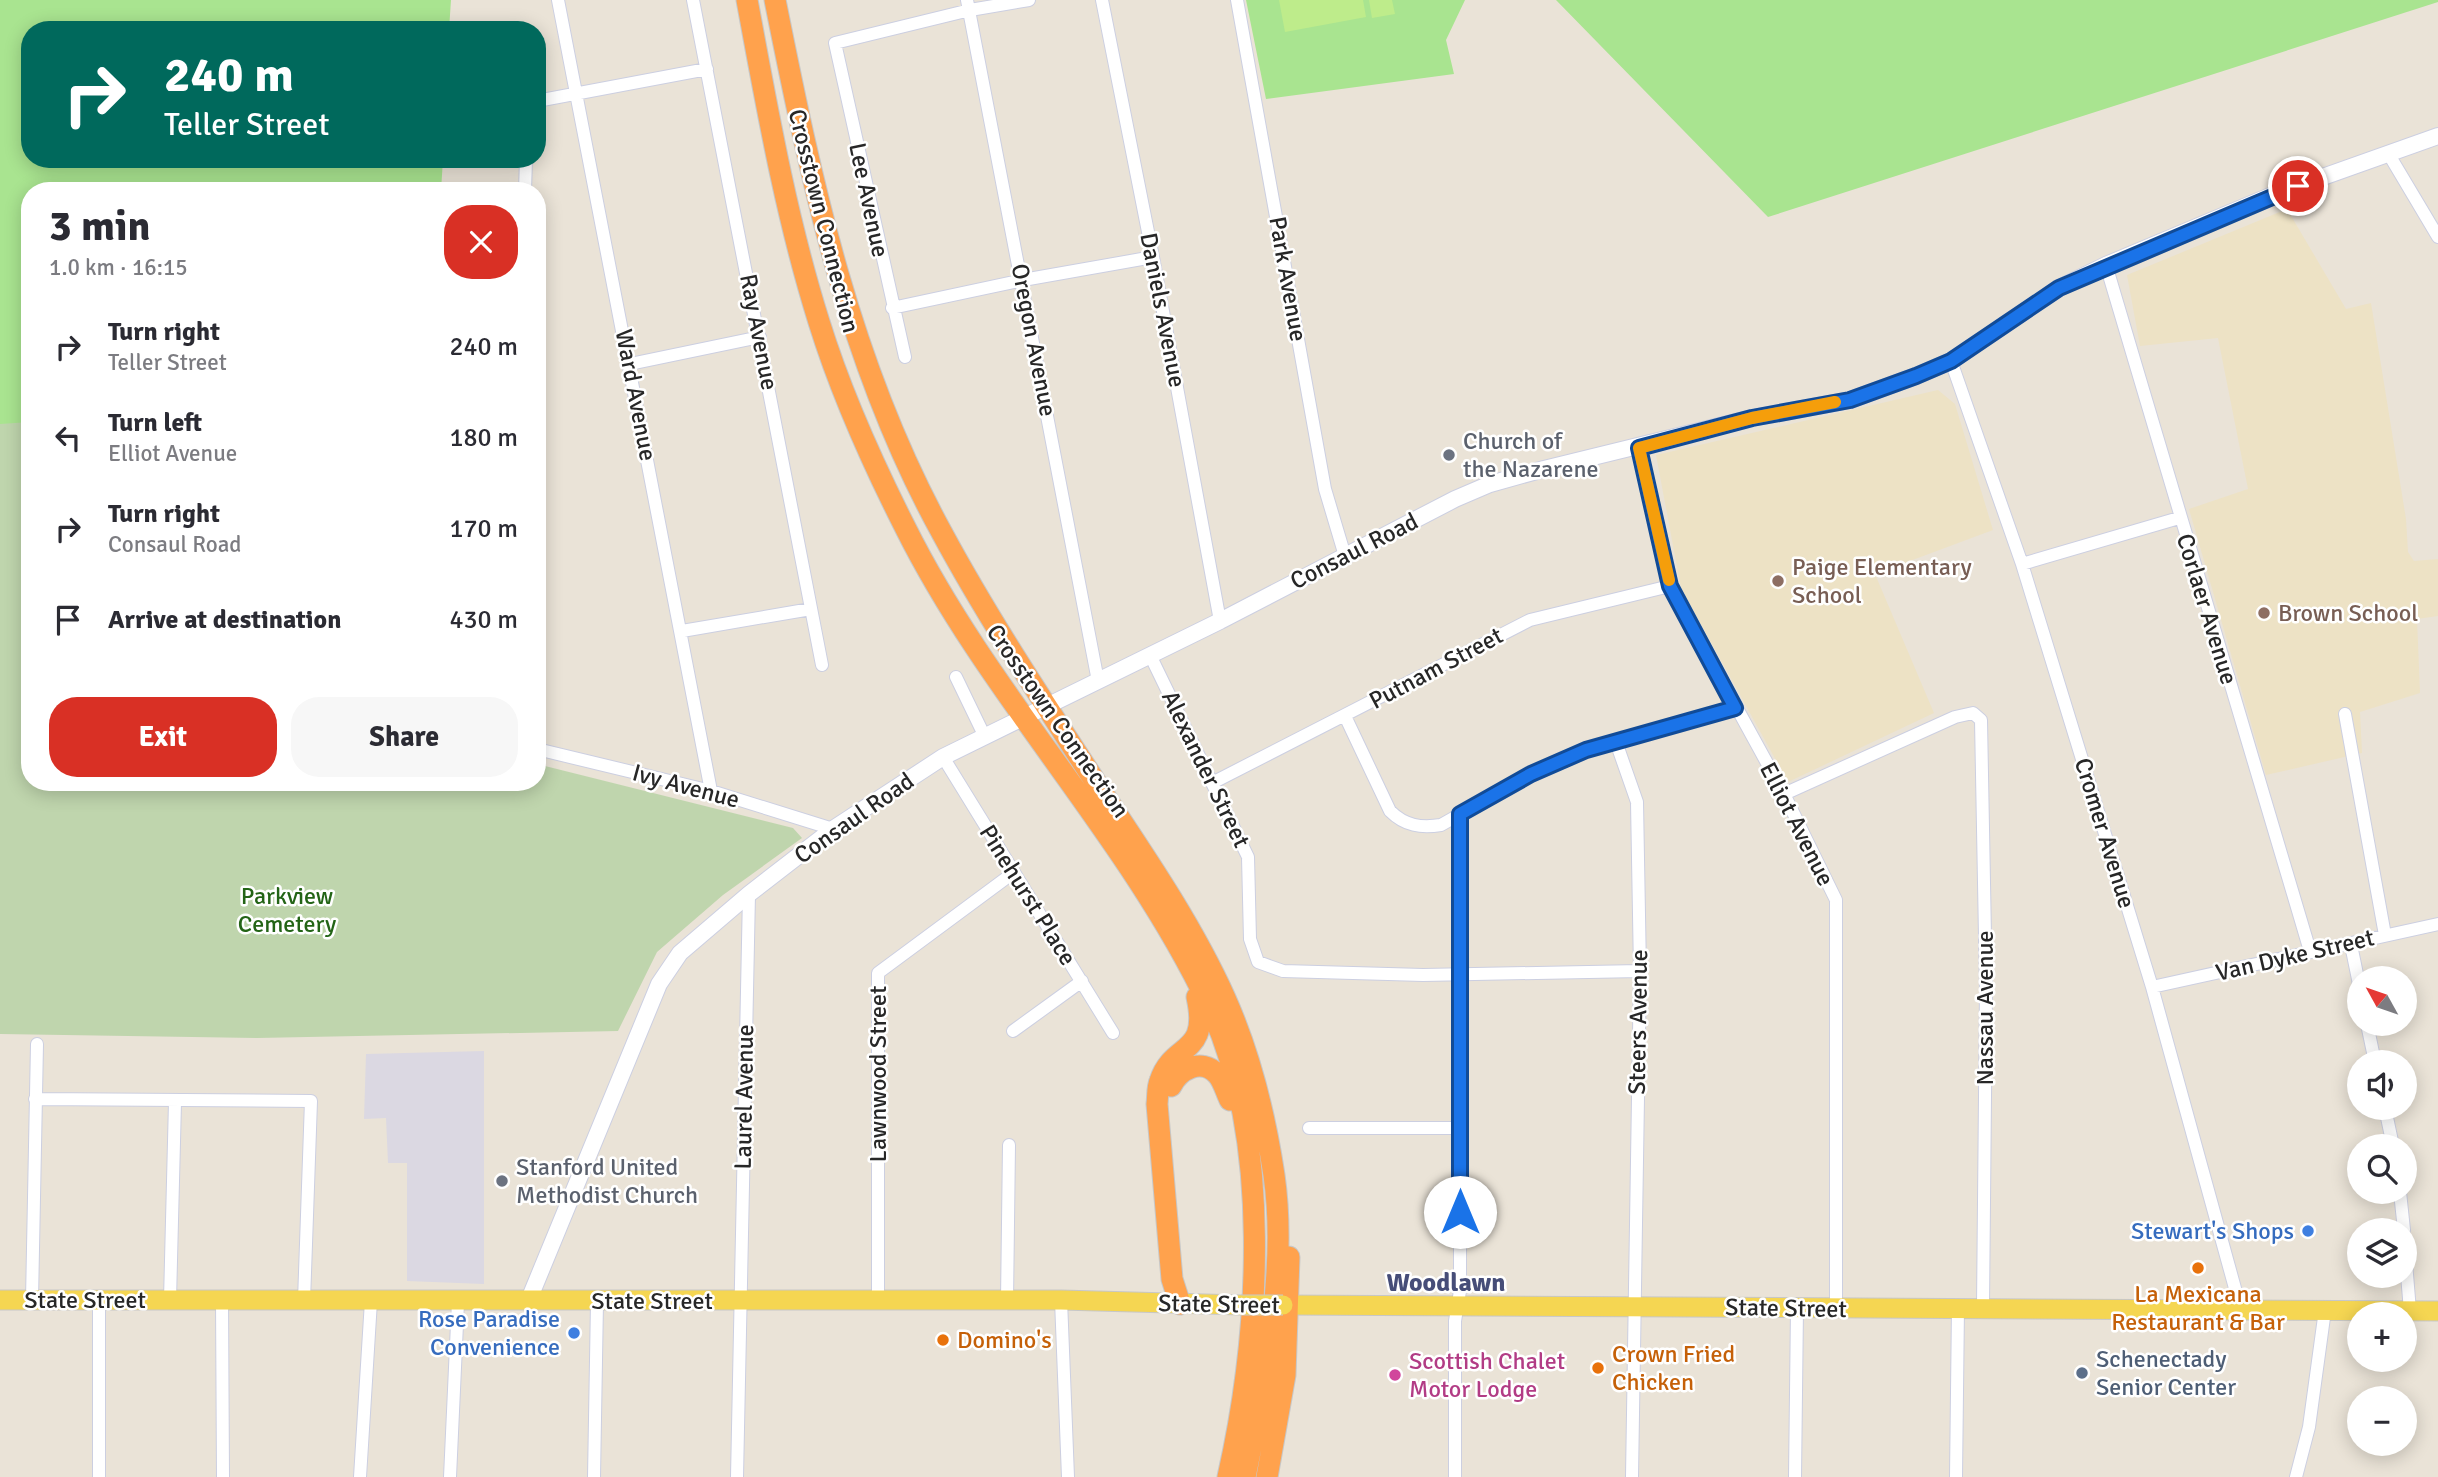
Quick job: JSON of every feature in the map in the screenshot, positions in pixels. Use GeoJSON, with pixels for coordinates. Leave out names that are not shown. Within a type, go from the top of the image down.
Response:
{"type":"FeatureCollection","features":[{"type":"Feature","properties":{"kind":"highway","name":"Crosstown Connection"},"geometry":{"type":"LineString","coordinates":[[747,0],[784,192],[819,323],[858,429],[908,533],[965,633],[1023,718],[1181,931],[1211,1007],[1236,1084],[1251,1174],[1254,1272],[1248,1357],[1228,1477]]}},
{"type":"Feature","properties":{"kind":"highway","name":"Crosstown Connection"},"geometry":{"type":"LineString","coordinates":[[775,0],[813,187],[852,324],[891,423],[941,531],[1181,931],[1226,999],[1254,1076],[1274,1178],[1276,1260],[1268,1350],[1245,1477]]}},
{"type":"Feature","properties":{"kind":"highway"},"geometry":{"type":"LineString","coordinates":[[1180,1304],[1172,1279],[1157,1104],[1160,1081],[1175,1059],[1194,1043],[1202,1023],[1181,931]]}},
{"type":"Feature","properties":{"kind":"highway"},"geometry":{"type":"LineString","coordinates":[[1181,931],[1228,985],[1248,1025],[1267,1080],[1279,1130],[1289,1214],[1284,1375],[1267,1477]]}},
{"type":"Feature","properties":{"kind":"highway"},"geometry":{"type":"LineString","coordinates":[[1180,1304],[1184,1279],[1166,1105],[1177,1075],[1187,1068],[1197,1066],[1219,1075],[1245,1137]]}},
{"type":"Feature","properties":{"kind":"main road","name":"State Street"},"geometry":{"type":"LineString","coordinates":[[0,1300],[1061,1300],[1457,1307],[2347,1310]]}},
{"type":"Feature","properties":{"kind":"main road","name":"State Street"},"geometry":{"type":"LineString","coordinates":[[2417,1311],[2438,1311]]}},
{"type":"Feature","properties":{"kind":"street","name":"Ward Avenue"},"geometry":{"type":"LineString","coordinates":[[558,0],[711,791]]}},
{"type":"Feature","properties":{"kind":"street","name":"Ray Avenue"},"geometry":{"type":"LineString","coordinates":[[693,0],[822,665]]}},
{"type":"Feature","properties":{"kind":"street"},"geometry":{"type":"LineString","coordinates":[[969,5],[1029,0]]}},
{"type":"Feature","properties":{"kind":"street","name":"Daniels Avenue"},"geometry":{"type":"LineString","coordinates":[[1102,0],[1153,257],[1220,621]]}},
{"type":"Feature","properties":{"kind":"street","name":"Park Avenue"},"geometry":{"type":"LineString","coordinates":[[1237,0],[1325,489],[1345,556]]}},
{"type":"Feature","properties":{"kind":"street","name":"Lee Avenue"},"geometry":{"type":"LineString","coordinates":[[905,357],[835,43],[969,5]]}},
{"type":"Feature","properties":{"kind":"street","name":"Oregon Avenue"},"geometry":{"type":"LineString","coordinates":[[969,5],[1098,681]]}},
{"type":"Feature","properties":{"kind":"street"},"geometry":{"type":"LineString","coordinates":[[546,99],[707,69]]}},
{"type":"Feature","properties":{"kind":"street","name":"Consaul Road"},"geometry":{"type":"LineString","coordinates":[[528,1302],[659,984],[680,953],[749,894],[834,829],[943,757],[1490,484],[1752,418],[1850,400],[1951,361],[2059,288],[2106,265],[2275,194],[2438,136]]}},
{"type":"Feature","properties":{"kind":"street"},"geometry":{"type":"LineString","coordinates":[[2388,153],[2438,237]]}},
{"type":"Feature","properties":{"kind":"street"},"geometry":{"type":"LineString","coordinates":[[892,308],[1023,280],[1153,257]]}},
{"type":"Feature","properties":{"kind":"street","name":"Corlaer Avenue"},"geometry":{"type":"LineString","coordinates":[[2106,265],[2179,518],[2310,951]]}},
{"type":"Feature","properties":{"kind":"street"},"geometry":{"type":"LineString","coordinates":[[630,364],[760,337]]}},
{"type":"Feature","properties":{"kind":"street","name":"Cromer Avenue"},"geometry":{"type":"LineString","coordinates":[[1951,361],[2022,564],[2152,987],[2241,1310]]}},
{"type":"Feature","properties":{"kind":"street","name":"Elliot Avenue"},"geometry":{"type":"LineString","coordinates":[[1639,448],[1670,586],[1784,794],[1836,900],[1836,1309]]}},
{"type":"Feature","properties":{"kind":"street"},"geometry":{"type":"LineString","coordinates":[[2022,564],[2179,518]]}},
{"type":"Feature","properties":{"kind":"street","name":"Putnam Street"},"geometry":{"type":"LineString","coordinates":[[1214,782],[1530,620],[1670,586]]}},
{"type":"Feature","properties":{"kind":"street"},"geometry":{"type":"LineString","coordinates":[[682,631],[811,609]]}},
{"type":"Feature","properties":{"kind":"street","name":"Alexander Street"},"geometry":{"type":"LineString","coordinates":[[1150,655],[1214,782],[1248,857],[1250,939],[1258,962],[1283,971],[1461,974],[1640,971]]}},
{"type":"Feature","properties":{"kind":"street"},"geometry":{"type":"LineString","coordinates":[[956,677],[984,735]]}},
{"type":"Feature","properties":{"kind":"street"},"geometry":{"type":"LineString","coordinates":[[1345,716],[1390,811],[1399,820],[1427,827],[1441,825],[1531,774],[1586,750],[1735,708]]}},
{"type":"Feature","properties":{"kind":"street","name":"Nassau Avenue"},"geometry":{"type":"LineString","coordinates":[[1784,794],[1943,723],[1973,713],[1981,720],[1986,991],[1983,1307]]}},
{"type":"Feature","properties":{"kind":"street"},"geometry":{"type":"LineString","coordinates":[[2345,714],[2385,935]]}},
{"type":"Feature","properties":{"kind":"street","name":"Steers Avenue"},"geometry":{"type":"LineString","coordinates":[[1616,742],[1637,802],[1640,971],[1632,1477]]}},
{"type":"Feature","properties":{"kind":"street","name":"Ivy Avenue"},"geometry":{"type":"LineString","coordinates":[[546,751],[711,791],[834,829]]}},
{"type":"Feature","properties":{"kind":"street","name":"Pinehurst Place"},"geometry":{"type":"LineString","coordinates":[[943,757],[1113,1033]]}},
{"type":"Feature","properties":{"kind":"street"},"geometry":{"type":"LineString","coordinates":[[1455,1477],[1457,1307],[1460,1291],[1460,814]]}},
{"type":"Feature","properties":{"kind":"street","name":"Lawnwood Street"},"geometry":{"type":"LineString","coordinates":[[878,1301],[878,973],[1013,873]]}},
{"type":"Feature","properties":{"kind":"street","name":"Laurel Avenue"},"geometry":{"type":"LineString","coordinates":[[737,1477],[749,894]]}},
{"type":"Feature","properties":{"kind":"street","name":"Van Dyke Street"},"geometry":{"type":"LineString","coordinates":[[2152,987],[2438,924]]}},
{"type":"Feature","properties":{"kind":"street"},"geometry":{"type":"LineString","coordinates":[[2351,945],[2355,966]]}},
{"type":"Feature","properties":{"kind":"street"},"geometry":{"type":"LineString","coordinates":[[1013,1031],[1082,981]]}},
{"type":"Feature","properties":{"kind":"street"},"geometry":{"type":"LineString","coordinates":[[32,1300],[37,1044]]}},
{"type":"Feature","properties":{"kind":"street"},"geometry":{"type":"LineString","coordinates":[[35,1099],[311,1101],[304,1301]]}},
{"type":"Feature","properties":{"kind":"street"},"geometry":{"type":"LineString","coordinates":[[170,1300],[175,1102]]}},
{"type":"Feature","properties":{"kind":"street"},"geometry":{"type":"LineString","coordinates":[[1309,1128],[1460,1128]]}},
{"type":"Feature","properties":{"kind":"street"},"geometry":{"type":"LineString","coordinates":[[1007,1301],[1009,1145]]}},
{"type":"Feature","properties":{"kind":"street"},"geometry":{"type":"LineString","coordinates":[[222,1299],[223,1477]]}},
{"type":"Feature","properties":{"kind":"street"},"geometry":{"type":"LineString","coordinates":[[99,1300],[99,1477]]}},
{"type":"Feature","properties":{"kind":"street"},"geometry":{"type":"LineString","coordinates":[[1061,1300],[1068,1477]]}},
{"type":"Feature","properties":{"kind":"street"},"geometry":{"type":"LineString","coordinates":[[360,1477],[371,1301]]}},
{"type":"Feature","properties":{"kind":"street"},"geometry":{"type":"LineString","coordinates":[[594,1477],[597,1301]]}},
{"type":"Feature","properties":{"kind":"street"},"geometry":{"type":"LineString","coordinates":[[450,1477],[458,1302]]}},
{"type":"Feature","properties":{"kind":"street"},"geometry":{"type":"LineString","coordinates":[[1956,1477],[1958,1307]]}},
{"type":"Feature","properties":{"kind":"street"},"geometry":{"type":"LineString","coordinates":[[1795,1477],[1797,1308]]}},
{"type":"Feature","properties":{"kind":"street"},"geometry":{"type":"LineString","coordinates":[[2296,1477],[2309,1427],[2325,1310]]}},
{"type":"Feature","properties":{"kind":"shaded area","name":"Brown School"},"geometry":{"type":"Polygon","coordinates":[[[2287,209],[2346,309],[2371,303],[2406,519],[2408,552],[2414,561],[2438,559],[2438,616],[2417,619],[2420,693],[2360,712],[2362,753],[2266,775],[2189,509],[2248,489],[2218,338],[2140,346],[2127,275],[2287,209]]]}},
{"type":"Feature","properties":{"kind":"shaded area","name":"Paige Elementary School"},"geometry":{"type":"Polygon","coordinates":[[[1938,390],[1955,404],[1993,530],[1875,574],[1934,713],[1788,782],[1681,588],[1656,455],[1938,390]]]}},
{"type":"Feature","properties":{"kind":"shaded area"},"geometry":{"type":"Polygon","coordinates":[[[484,1051],[484,1284],[407,1281],[407,1163],[388,1163],[386,1118],[364,1119],[366,1054],[484,1051]]]}},
{"type":"Feature","properties":{"kind":"green space"},"geometry":{"type":"Polygon","coordinates":[[[0,0],[451,0],[450,21],[21,21],[21,168],[442,168],[442,182],[21,182],[21,529],[0,530],[0,0]]]}},
{"type":"Feature","properties":{"kind":"green space"},"geometry":{"type":"Polygon","coordinates":[[[1246,0],[1465,0],[1446,40],[1454,74],[1266,99],[1246,0]]]}},
{"type":"Feature","properties":{"kind":"green space"},"geometry":{"type":"Polygon","coordinates":[[[1279,0],[1363,0],[1366,17],[1285,32],[1279,0]]]}},
{"type":"Feature","properties":{"kind":"green space"},"geometry":{"type":"Polygon","coordinates":[[[1369,0],[1392,0],[1395,14],[1372,18],[1369,0]]]}},
{"type":"Feature","properties":{"kind":"green space"},"geometry":{"type":"Polygon","coordinates":[[[1556,0],[2438,0],[2438,2],[1768,217],[1556,0]]]}},
{"type":"Feature","properties":{"kind":"green space","name":"Parkview Cemetery"},"geometry":{"type":"Polygon","coordinates":[[[21,423],[21,791],[546,791],[546,766],[793,828],[802,838],[723,895],[657,952],[618,1031],[257,1038],[0,1034],[0,424],[21,423]]]}},
{"type":"Feature","properties":{"kind":"slow traffic"},"geometry":{"type":"LineString","coordinates":[[1669,580],[1639,448],[1752,418],[1835,402]]}},
{"type":"Feature","properties":{"kind":"place","name":"Church of the Nazarene"},"geometry":{"type":"Point","coordinates":[1449,455]}},
{"type":"Feature","properties":{"kind":"place","name":"Paige Elementary School"},"geometry":{"type":"Point","coordinates":[1778,581]}},
{"type":"Feature","properties":{"kind":"place","name":"Brown School"},"geometry":{"type":"Point","coordinates":[2264,613]}},
{"type":"Feature","properties":{"kind":"place","name":"Stanford United Methodist Church"},"geometry":{"type":"Point","coordinates":[502,1181]}},
{"type":"Feature","properties":{"kind":"place","name":"Stewart's Shops"},"geometry":{"type":"Point","coordinates":[2308,1231]}},
{"type":"Feature","properties":{"kind":"place","name":"La Mexicana Restaurant & Bar"},"geometry":{"type":"Point","coordinates":[2198,1268]}},
{"type":"Feature","properties":{"kind":"place","name":"Rose Paradise Convenience"},"geometry":{"type":"Point","coordinates":[574,1333]}},
{"type":"Feature","properties":{"kind":"place","name":"Domino's"},"geometry":{"type":"Point","coordinates":[943,1340]}},
{"type":"Feature","properties":{"kind":"place","name":"Crown Fried Chicken"},"geometry":{"type":"Point","coordinates":[1598,1368]}},
{"type":"Feature","properties":{"kind":"place","name":"Schenectady Senior Center"},"geometry":{"type":"Point","coordinates":[2082,1373]}},
{"type":"Feature","properties":{"kind":"place","name":"Scottish Chalet Motor Lodge"},"geometry":{"type":"Point","coordinates":[1395,1375]}},
{"type":"Feature","properties":{"kind":"district","name":"Woodlawn"},"geometry":{"type":"Point","coordinates":[1446,1282]}},
{"type":"Feature","properties":{"kind":"route"},"geometry":{"type":"LineString","coordinates":[[1460,1212],[1460,814],[1531,774],[1586,750],[1735,708],[1670,586],[1639,448],[1752,418],[1850,400],[1916,376],[1951,361],[1985,335],[2059,288],[2106,265],[2298,186]]}}]}
